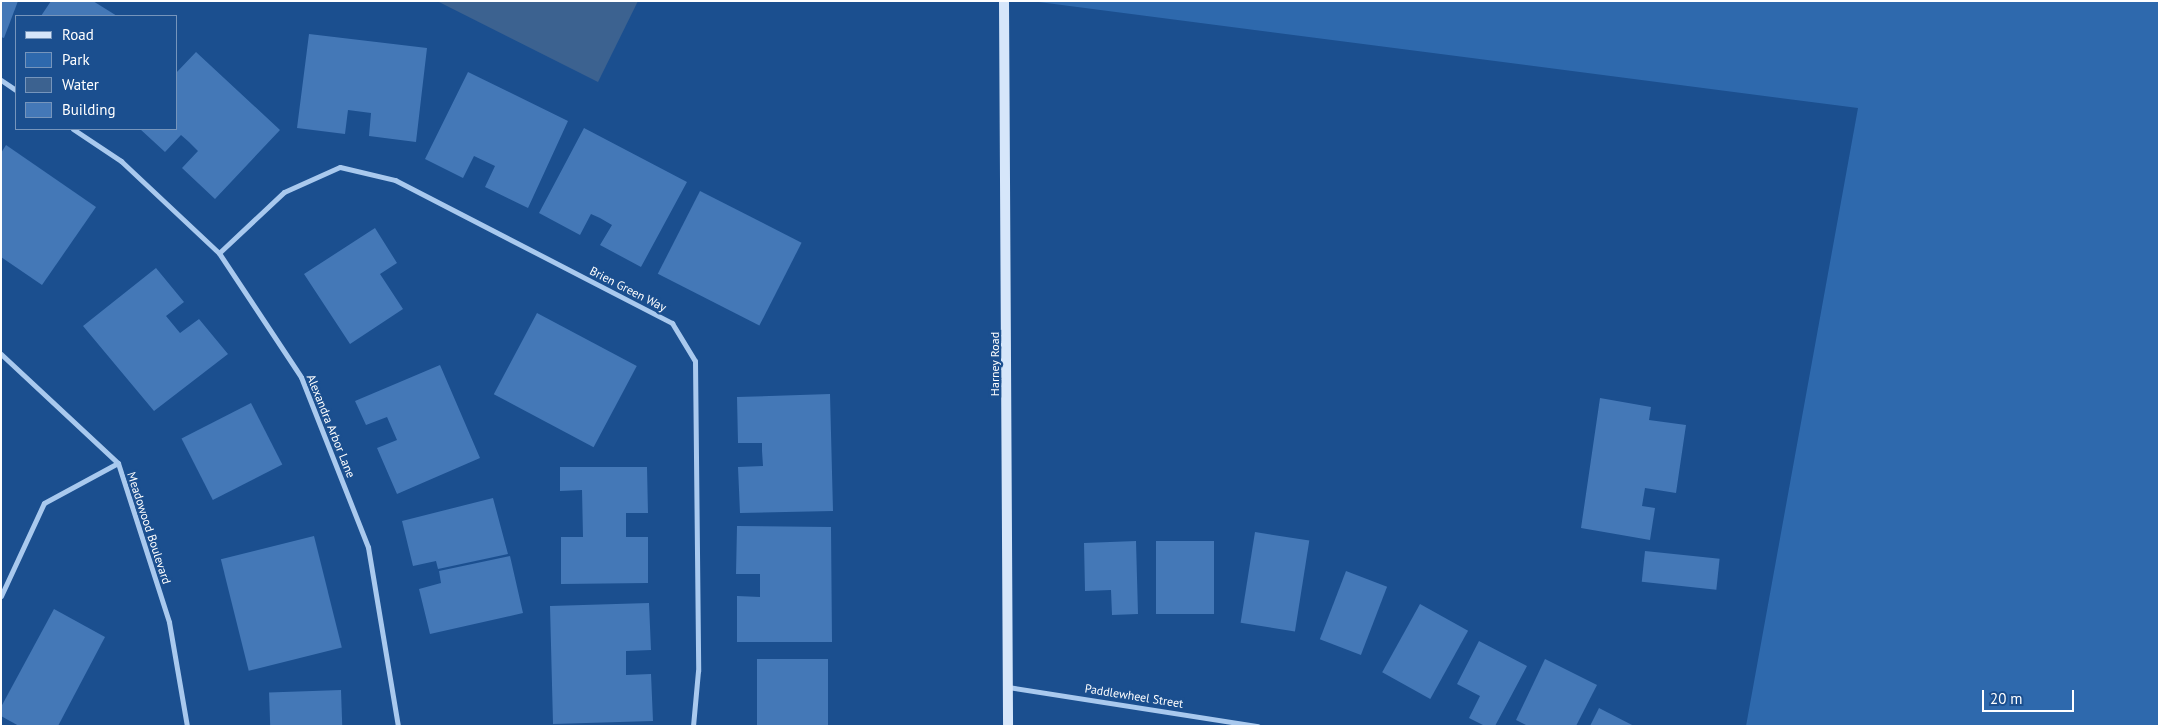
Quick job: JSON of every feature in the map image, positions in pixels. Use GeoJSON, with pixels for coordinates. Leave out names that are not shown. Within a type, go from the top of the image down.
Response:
{"type":"FeatureCollection","features":[{"type":"Feature","properties":{"kind":"street","name":"Harney Road"},"geometry":{"type":"LineString","coordinates":[[1004,1],[1008,726]]}},
{"type":"Feature","properties":{"kind":"street"},"geometry":{"type":"LineString","coordinates":[[1,80],[15,89]]}},
{"type":"Feature","properties":{"kind":"street","name":"Alexandra Arbor Lane"},"geometry":{"type":"LineString","coordinates":[[74,130],[121,161],[219,254],[301,377],[368,547],[398,726]]}},
{"type":"Feature","properties":{"kind":"street","name":"Brien Green Way"},"geometry":{"type":"LineString","coordinates":[[219,254],[284,192],[340,167],[395,180],[672,323],[696,361],[698,671],[693,726]]}},
{"type":"Feature","properties":{"kind":"street","name":"Meadowood Boulevard"},"geometry":{"type":"LineString","coordinates":[[1,354],[118,463],[169,622],[187,726]]}},
{"type":"Feature","properties":{"kind":"street"},"geometry":{"type":"LineString","coordinates":[[1,596],[44,503],[118,463]]}},
{"type":"Feature","properties":{"kind":"street","name":"Paddlewheel Street"},"geometry":{"type":"LineString","coordinates":[[1008,687],[1258,726]]}},
{"type":"Feature","properties":{"kind":"green space"},"geometry":{"type":"Polygon","coordinates":[[[1031,1],[2159,1],[2159,726],[1746,726],[1858,108],[1031,1]]]}},
{"type":"Feature","properties":{"kind":"water"},"geometry":{"type":"Polygon","coordinates":[[[437,1],[638,1],[598,82],[437,1]]]}},
{"type":"Feature","properties":{"kind":"building"},"geometry":{"type":"Polygon","coordinates":[[[1,1],[18,1],[4,38],[1,37],[1,1]]]}},
{"type":"Feature","properties":{"kind":"building"},"geometry":{"type":"Polygon","coordinates":[[[51,1],[93,1],[115,15],[42,15],[51,1]]]}},
{"type":"Feature","properties":{"kind":"building"},"geometry":{"type":"Polygon","coordinates":[[[309,34],[427,48],[416,142],[369,136],[371,113],[348,110],[345,134],[297,128],[309,34]]]}},
{"type":"Feature","properties":{"kind":"building"},"geometry":{"type":"Polygon","coordinates":[[[196,52],[280,130],[215,199],[182,168],[198,151],[189,142],[181,135],[165,152],[141,130],[178,130],[178,71],[196,52]]]}},
{"type":"Feature","properties":{"kind":"building"},"geometry":{"type":"Polygon","coordinates":[[[468,72],[568,121],[528,208],[485,187],[495,166],[474,156],[463,178],[425,159],[468,72]]]}},
{"type":"Feature","properties":{"kind":"building"},"geometry":{"type":"Polygon","coordinates":[[[584,128],[687,182],[641,267],[600,245],[612,225],[600,218],[591,214],[580,235],[539,213],[584,128]]]}},
{"type":"Feature","properties":{"kind":"building"},"geometry":{"type":"Polygon","coordinates":[[[6,145],[96,207],[42,285],[1,257],[1,153],[6,145]]]}},
{"type":"Feature","properties":{"kind":"building"},"geometry":{"type":"Polygon","coordinates":[[[700,191],[802,243],[759,326],[658,274],[700,191]]]}},
{"type":"Feature","properties":{"kind":"building"},"geometry":{"type":"Polygon","coordinates":[[[375,228],[397,263],[380,274],[403,309],[350,344],[304,274],[375,228]]]}},
{"type":"Feature","properties":{"kind":"building"},"geometry":{"type":"Polygon","coordinates":[[[156,268],[184,302],[166,316],[180,333],[199,319],[228,354],[154,411],[83,326],[156,268]]]}},
{"type":"Feature","properties":{"kind":"building"},"geometry":{"type":"Polygon","coordinates":[[[537,313],[637,366],[594,447],[494,394],[537,313]]]}},
{"type":"Feature","properties":{"kind":"building"},"geometry":{"type":"Polygon","coordinates":[[[440,365],[480,458],[397,494],[377,448],[397,440],[387,417],[366,425],[355,401],[440,365]]]}},
{"type":"Feature","properties":{"kind":"building"},"geometry":{"type":"Polygon","coordinates":[[[830,394],[833,511],[740,513],[738,467],[763,466],[762,443],[738,443],[737,397],[830,394]]]}},
{"type":"Feature","properties":{"kind":"building"},"geometry":{"type":"Polygon","coordinates":[[[1600,398],[1651,407],[1649,420],[1686,425],[1676,493],[1645,488],[1642,506],[1655,508],[1650,540],[1581,528],[1600,398]]]}},
{"type":"Feature","properties":{"kind":"building"},"geometry":{"type":"Polygon","coordinates":[[[251,403],[282,464],[213,500],[182,438],[251,403]]]}},
{"type":"Feature","properties":{"kind":"building"},"geometry":{"type":"Polygon","coordinates":[[[560,467],[647,467],[648,513],[626,513],[626,537],[648,537],[648,583],[561,584],[561,537],[583,537],[582,490],[560,491],[560,467]]]}},
{"type":"Feature","properties":{"kind":"building"},"geometry":{"type":"Polygon","coordinates":[[[493,498],[508,554],[438,569],[436,561],[413,566],[402,521],[493,498]]]}},
{"type":"Feature","properties":{"kind":"building"},"geometry":{"type":"Polygon","coordinates":[[[737,526],[831,527],[832,642],[737,642],[737,596],[760,597],[760,574],[736,574],[737,526]]]}},
{"type":"Feature","properties":{"kind":"building"},"geometry":{"type":"Polygon","coordinates":[[[1255,532],[1309,541],[1295,631],[1241,623],[1255,532]]]}},
{"type":"Feature","properties":{"kind":"building"},"geometry":{"type":"Polygon","coordinates":[[[314,536],[342,648],[249,671],[221,559],[314,536]]]}},
{"type":"Feature","properties":{"kind":"building"},"geometry":{"type":"Polygon","coordinates":[[[1136,541],[1138,614],[1112,615],[1111,590],[1085,591],[1084,543],[1136,541]]]}},
{"type":"Feature","properties":{"kind":"building"},"geometry":{"type":"Polygon","coordinates":[[[1156,541],[1214,541],[1214,614],[1156,614],[1156,541]]]}},
{"type":"Feature","properties":{"kind":"building"},"geometry":{"type":"Polygon","coordinates":[[[1645,551],[1720,559],[1716,590],[1642,582],[1645,551]]]}},
{"type":"Feature","properties":{"kind":"building"},"geometry":{"type":"Polygon","coordinates":[[[510,556],[523,613],[430,634],[419,589],[441,583],[439,571],[510,556]]]}},
{"type":"Feature","properties":{"kind":"building"},"geometry":{"type":"Polygon","coordinates":[[[1346,571],[1387,587],[1361,655],[1320,639],[1346,571]]]}},
{"type":"Feature","properties":{"kind":"building"},"geometry":{"type":"Polygon","coordinates":[[[649,603],[651,650],[626,651],[626,675],[651,674],[653,721],[553,724],[550,606],[649,603]]]}},
{"type":"Feature","properties":{"kind":"building"},"geometry":{"type":"Polygon","coordinates":[[[1420,604],[1468,631],[1430,699],[1382,672],[1420,604]]]}},
{"type":"Feature","properties":{"kind":"building"},"geometry":{"type":"Polygon","coordinates":[[[54,609],[105,637],[58,726],[19,726],[1,716],[1,707],[54,609]]]}},
{"type":"Feature","properties":{"kind":"building"},"geometry":{"type":"Polygon","coordinates":[[[1479,641],[1527,666],[1495,726],[1485,726],[1469,718],[1480,696],[1457,684],[1479,641]]]}},
{"type":"Feature","properties":{"kind":"building"},"geometry":{"type":"Polygon","coordinates":[[[757,659],[828,659],[828,726],[757,726],[757,659]]]}},
{"type":"Feature","properties":{"kind":"building"},"geometry":{"type":"Polygon","coordinates":[[[1545,659],[1597,685],[1576,726],[1528,726],[1516,720],[1545,659]]]}},
{"type":"Feature","properties":{"kind":"building"},"geometry":{"type":"Polygon","coordinates":[[[341,690],[342,726],[270,726],[269,693],[341,690]]]}},
{"type":"Feature","properties":{"kind":"building"},"geometry":{"type":"Polygon","coordinates":[[[1599,708],[1634,726],[1590,726],[1599,708]]]}}]}
